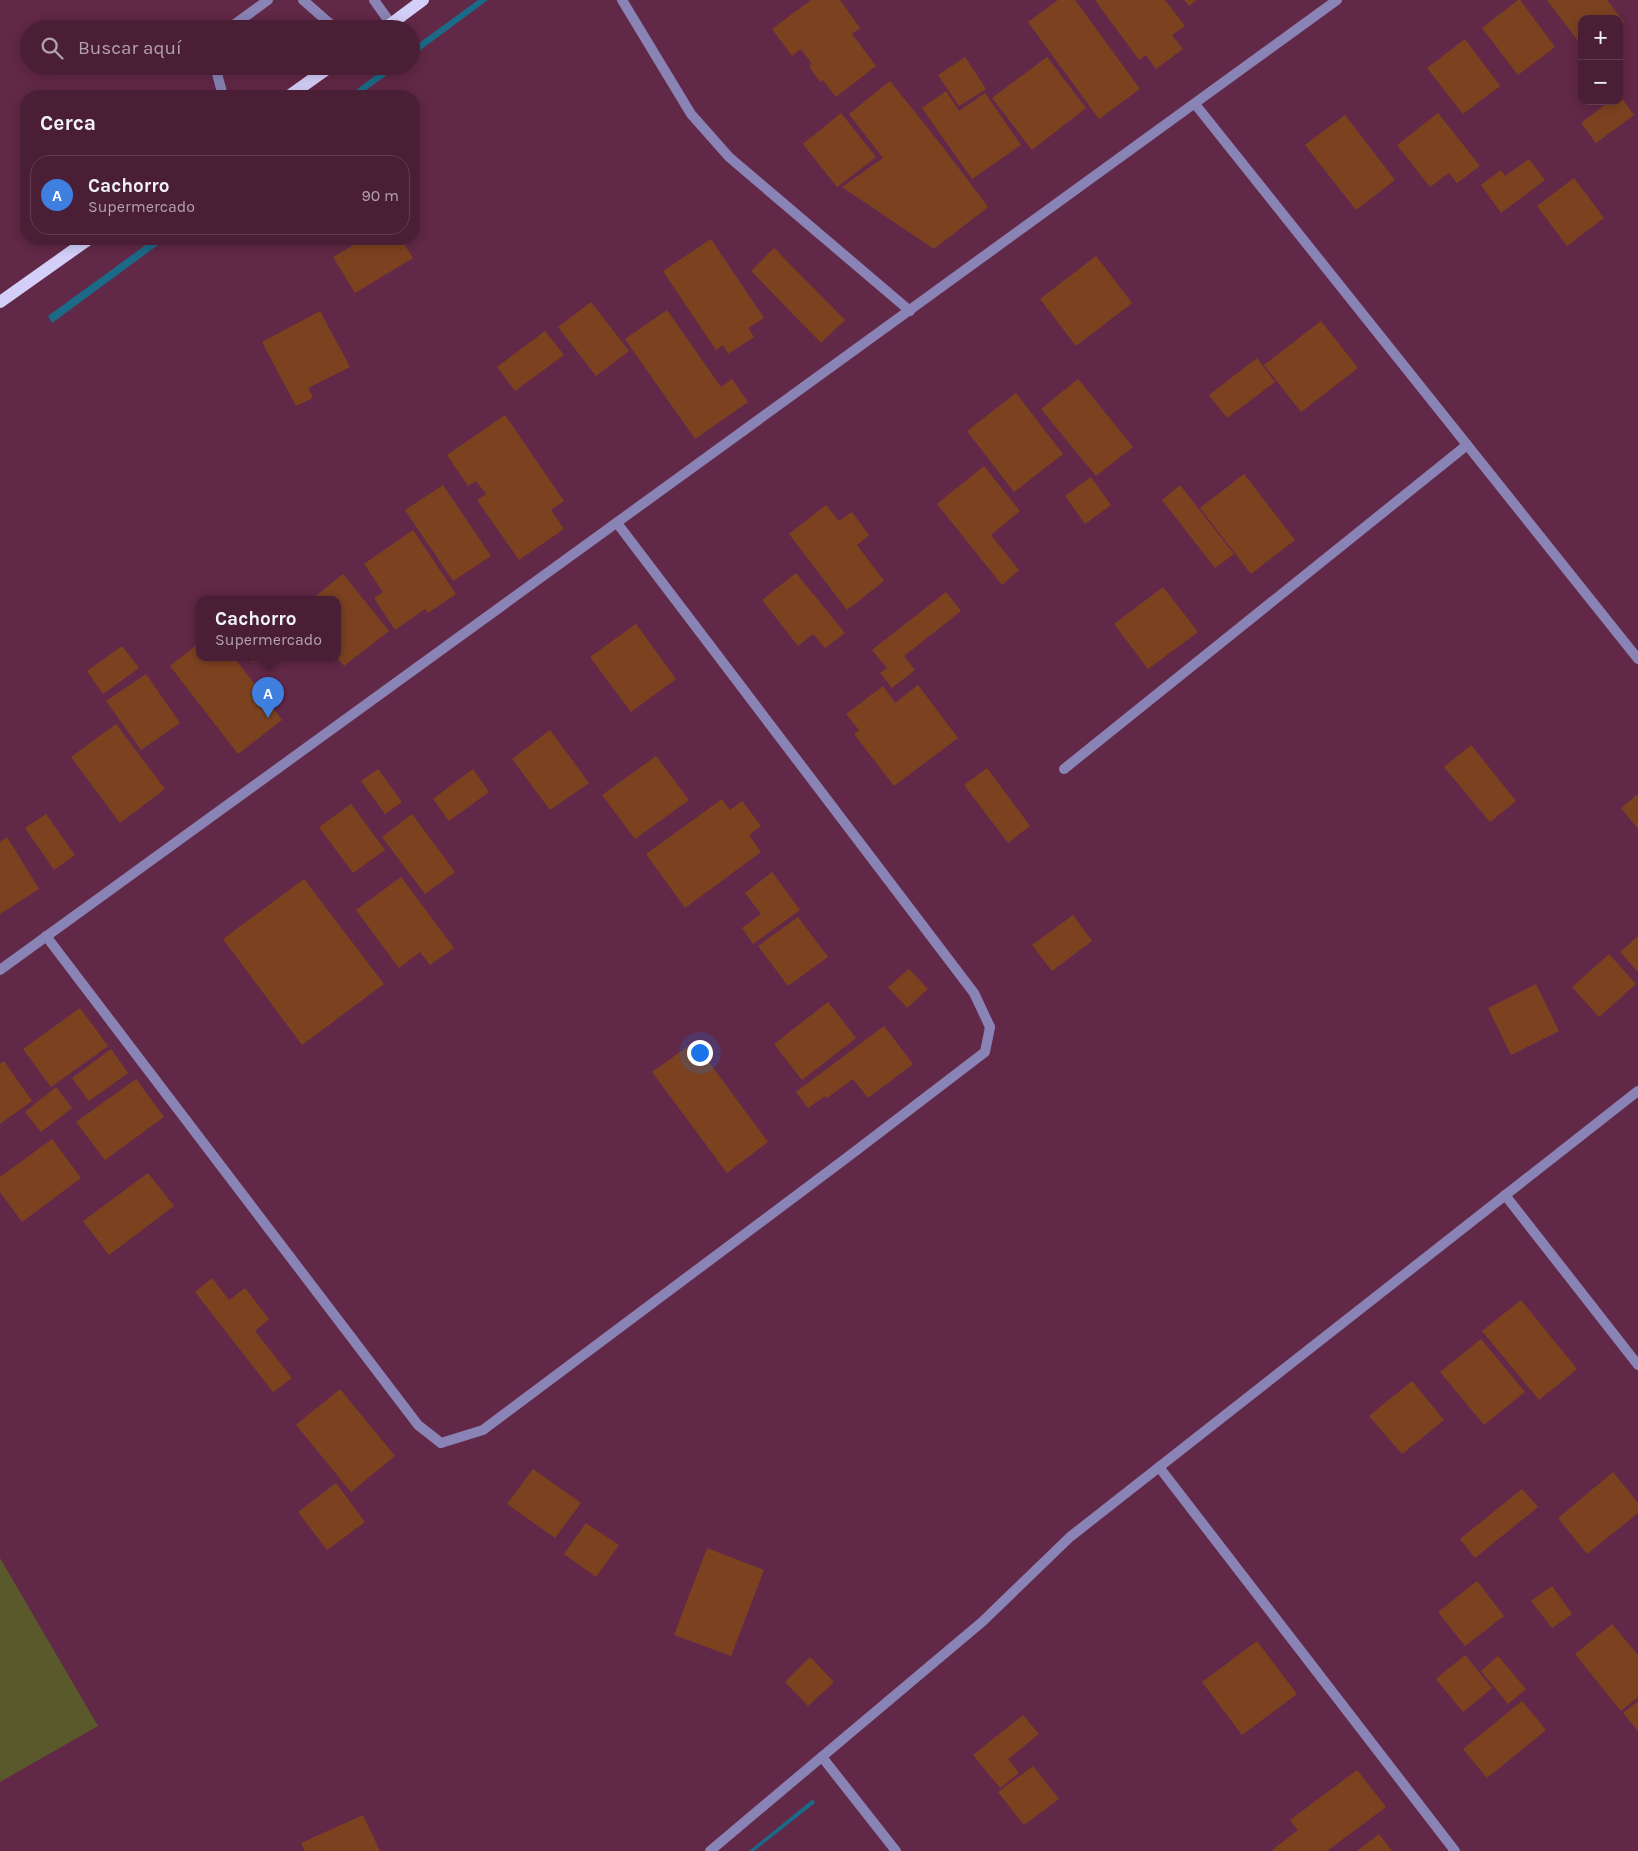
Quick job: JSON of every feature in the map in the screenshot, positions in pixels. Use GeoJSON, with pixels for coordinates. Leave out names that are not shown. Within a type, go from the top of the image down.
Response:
{"type":"FeatureCollection","features":[{"type":"Feature","properties":{"kind":"main road"},"geometry":{"type":"LineString","coordinates":[[395,20],[423,0]]}},
{"type":"Feature","properties":{"kind":"main road"},"geometry":{"type":"LineString","coordinates":[[297,90],[318,75]]}},
{"type":"Feature","properties":{"kind":"main road"},"geometry":{"type":"LineString","coordinates":[[0,302],[81,245]]}},
{"type":"Feature","properties":{"kind":"street"},"geometry":{"type":"LineString","coordinates":[[240,20],[268,0]]}},
{"type":"Feature","properties":{"kind":"street"},"geometry":{"type":"LineString","coordinates":[[303,0],[326,20]]}},
{"type":"Feature","properties":{"kind":"street"},"geometry":{"type":"LineString","coordinates":[[374,0],[384,20]]}},
{"type":"Feature","properties":{"kind":"street"},"geometry":{"type":"LineString","coordinates":[[622,0],[692,114],[729,157],[910,311]]}},
{"type":"Feature","properties":{"kind":"street"},"geometry":{"type":"LineString","coordinates":[[0,970],[1338,0]]}},
{"type":"Feature","properties":{"kind":"street"},"geometry":{"type":"LineString","coordinates":[[217,75],[221,90]]}},
{"type":"Feature","properties":{"kind":"street"},"geometry":{"type":"LineString","coordinates":[[1195,104],[1638,659]]}},
{"type":"Feature","properties":{"kind":"street"},"geometry":{"type":"LineString","coordinates":[[1064,769],[1467,445]]}},
{"type":"Feature","properties":{"kind":"street"},"geometry":{"type":"LineString","coordinates":[[46,936],[418,1425],[441,1443],[483,1430],[985,1052],[990,1027],[974,993],[617,523]]}},
{"type":"Feature","properties":{"kind":"street"},"geometry":{"type":"LineString","coordinates":[[710,1851],[982,1622],[1070,1537],[1638,1091]]}},
{"type":"Feature","properties":{"kind":"street"},"geometry":{"type":"LineString","coordinates":[[1505,1195],[1638,1365]]}},
{"type":"Feature","properties":{"kind":"street"},"geometry":{"type":"LineString","coordinates":[[1159,1467],[1455,1851]]}},
{"type":"Feature","properties":{"kind":"street"},"geometry":{"type":"LineString","coordinates":[[822,1757],[896,1851]]}},
{"type":"Feature","properties":{"kind":"shaded area"},"geometry":{"type":"Polygon","coordinates":[[[0,1558],[98,1726],[0,1782],[0,1558]]]}},
{"type":"Feature","properties":{"kind":"water"},"geometry":{"type":"Polygon","coordinates":[[[478,0],[488,0],[420,50],[420,42],[478,0]]]}},
{"type":"Feature","properties":{"kind":"water"},"geometry":{"type":"Polygon","coordinates":[[[376,75],[387,75],[366,90],[356,90],[376,75]]]}},
{"type":"Feature","properties":{"kind":"water"},"geometry":{"type":"Polygon","coordinates":[[[146,245],[158,245],[52,323],[48,316],[146,245]]]}},
{"type":"Feature","properties":{"kind":"water"},"geometry":{"type":"Polygon","coordinates":[[[813,1799],[815,1803],[754,1851],[749,1851],[813,1799]]]}},
{"type":"Feature","properties":{"kind":"building"},"geometry":{"type":"Polygon","coordinates":[[[811,0],[840,0],[860,28],[852,34],[876,66],[836,97],[823,80],[820,82],[809,66],[812,64],[801,49],[792,56],[772,29],[811,0]]]}},
{"type":"Feature","properties":{"kind":"building"},"geometry":{"type":"Polygon","coordinates":[[[1058,0],[1075,0],[1140,89],[1099,119],[1028,22],[1058,0]]]}},
{"type":"Feature","properties":{"kind":"building"},"geometry":{"type":"Polygon","coordinates":[[[1095,0],[1165,0],[1185,26],[1172,35],[1183,49],[1156,69],[1146,55],[1139,60],[1095,0]]]}},
{"type":"Feature","properties":{"kind":"building"},"geometry":{"type":"Polygon","coordinates":[[[1184,0],[1197,0],[1189,6],[1184,0]]]}},
{"type":"Feature","properties":{"kind":"building"},"geometry":{"type":"Polygon","coordinates":[[[1520,0],[1555,47],[1518,75],[1482,28],[1520,0]]]}},
{"type":"Feature","properties":{"kind":"building"},"geometry":{"type":"Polygon","coordinates":[[[1547,0],[1607,0],[1619,15],[1578,15],[1578,41],[1547,0]]]}},
{"type":"Feature","properties":{"kind":"building"},"geometry":{"type":"Polygon","coordinates":[[[1465,39],[1500,86],[1463,114],[1427,68],[1465,39]]]}},
{"type":"Feature","properties":{"kind":"building"},"geometry":{"type":"Polygon","coordinates":[[[965,57],[986,89],[959,106],[938,75],[965,57]]]}},
{"type":"Feature","properties":{"kind":"building"},"geometry":{"type":"Polygon","coordinates":[[[1047,57],[1086,108],[1032,150],[992,98],[1047,57]]]}},
{"type":"Feature","properties":{"kind":"building"},"geometry":{"type":"Polygon","coordinates":[[[890,81],[988,207],[934,249],[842,187],[883,158],[849,114],[890,81]]]}},
{"type":"Feature","properties":{"kind":"building"},"geometry":{"type":"Polygon","coordinates":[[[946,91],[959,111],[985,93],[1021,145],[972,179],[922,108],[946,91]]]}},
{"type":"Feature","properties":{"kind":"building"},"geometry":{"type":"Polygon","coordinates":[[[1623,100],[1634,115],[1596,143],[1581,123],[1605,105],[1623,105],[1623,100]]]}},
{"type":"Feature","properties":{"kind":"building"},"geometry":{"type":"Polygon","coordinates":[[[841,113],[876,157],[837,187],[803,144],[841,113]]]}},
{"type":"Feature","properties":{"kind":"building"},"geometry":{"type":"Polygon","coordinates":[[[1438,113],[1480,166],[1457,183],[1449,173],[1430,187],[1397,145],[1438,113]]]}},
{"type":"Feature","properties":{"kind":"building"},"geometry":{"type":"Polygon","coordinates":[[[1345,115],[1395,180],[1356,210],[1305,145],[1345,115]]]}},
{"type":"Feature","properties":{"kind":"building"},"geometry":{"type":"Polygon","coordinates":[[[1529,159],[1545,180],[1501,213],[1481,185],[1501,170],[1505,176],[1529,159]]]}},
{"type":"Feature","properties":{"kind":"building"},"geometry":{"type":"Polygon","coordinates":[[[1574,178],[1604,218],[1567,246],[1537,206],[1574,178]]]}},
{"type":"Feature","properties":{"kind":"building"},"geometry":{"type":"Polygon","coordinates":[[[711,239],[764,318],[748,328],[754,337],[728,354],[723,345],[716,350],[663,271],[711,239]]]}},
{"type":"Feature","properties":{"kind":"building"},"geometry":{"type":"Polygon","coordinates":[[[354,245],[405,245],[413,258],[355,293],[333,257],[354,245]]]}},
{"type":"Feature","properties":{"kind":"building"},"geometry":{"type":"Polygon","coordinates":[[[774,248],[845,320],[821,343],[751,271],[774,248]]]}},
{"type":"Feature","properties":{"kind":"building"},"geometry":{"type":"Polygon","coordinates":[[[1096,256],[1132,303],[1076,346],[1040,299],[1096,256]]]}},
{"type":"Feature","properties":{"kind":"building"},"geometry":{"type":"Polygon","coordinates":[[[591,302],[629,351],[596,376],[558,327],[591,302]]]}},
{"type":"Feature","properties":{"kind":"building"},"geometry":{"type":"Polygon","coordinates":[[[667,310],[721,387],[732,379],[748,402],[695,439],[625,339],[667,310]]]}},
{"type":"Feature","properties":{"kind":"building"},"geometry":{"type":"Polygon","coordinates":[[[320,311],[350,367],[308,388],[313,398],[296,406],[262,342],[320,311]]]}},
{"type":"Feature","properties":{"kind":"building"},"geometry":{"type":"Polygon","coordinates":[[[1321,321],[1358,368],[1301,412],[1264,365],[1321,321]]]}},
{"type":"Feature","properties":{"kind":"building"},"geometry":{"type":"Polygon","coordinates":[[[545,331],[564,355],[515,391],[497,367],[545,331]]]}},
{"type":"Feature","properties":{"kind":"building"},"geometry":{"type":"Polygon","coordinates":[[[1257,358],[1275,382],[1227,418],[1209,395],[1257,358]]]}},
{"type":"Feature","properties":{"kind":"building"},"geometry":{"type":"Polygon","coordinates":[[[1078,379],[1133,447],[1096,476],[1041,409],[1078,379]]]}},
{"type":"Feature","properties":{"kind":"building"},"geometry":{"type":"Polygon","coordinates":[[[1016,393],[1063,454],[1014,492],[967,431],[1016,393]]]}},
{"type":"Feature","properties":{"kind":"building"},"geometry":{"type":"Polygon","coordinates":[[[505,415],[564,501],[551,510],[564,529],[519,560],[477,500],[486,494],[476,481],[468,486],[447,455],[505,415]]]}},
{"type":"Feature","properties":{"kind":"building"},"geometry":{"type":"Polygon","coordinates":[[[984,466],[1020,511],[991,535],[1019,570],[1002,585],[937,504],[984,466]]]}},
{"type":"Feature","properties":{"kind":"building"},"geometry":{"type":"Polygon","coordinates":[[[1244,474],[1295,540],[1251,574],[1200,508],[1244,474]]]}},
{"type":"Feature","properties":{"kind":"building"},"geometry":{"type":"Polygon","coordinates":[[[1091,477],[1111,505],[1085,524],[1065,496],[1091,477]]]}},
{"type":"Feature","properties":{"kind":"building"},"geometry":{"type":"Polygon","coordinates":[[[443,485],[491,556],[453,581],[405,510],[443,485]]]}},
{"type":"Feature","properties":{"kind":"building"},"geometry":{"type":"Polygon","coordinates":[[[1180,485],[1234,554],[1215,568],[1162,500],[1180,485]]]}},
{"type":"Feature","properties":{"kind":"building"},"geometry":{"type":"Polygon","coordinates":[[[826,505],[839,521],[852,512],[869,535],[857,545],[884,581],[847,610],[789,534],[826,505]]]}},
{"type":"Feature","properties":{"kind":"building"},"geometry":{"type":"Polygon","coordinates":[[[413,530],[456,594],[428,613],[425,609],[395,630],[374,598],[383,592],[364,564],[413,530]]]}},
{"type":"Feature","properties":{"kind":"building"},"geometry":{"type":"Polygon","coordinates":[[[796,573],[845,633],[825,648],[813,634],[798,646],[762,600],[796,573]]]}},
{"type":"Feature","properties":{"kind":"building"},"geometry":{"type":"Polygon","coordinates":[[[343,574],[389,631],[344,666],[340,661],[341,596],[316,596],[343,574]]]}},
{"type":"Feature","properties":{"kind":"building"},"geometry":{"type":"Polygon","coordinates":[[[1163,587],[1198,632],[1148,669],[1114,624],[1163,587]]]}},
{"type":"Feature","properties":{"kind":"building"},"geometry":{"type":"Polygon","coordinates":[[[946,592],[961,611],[904,656],[915,670],[892,688],[880,673],[887,668],[872,650],[946,592]]]}},
{"type":"Feature","properties":{"kind":"building"},"geometry":{"type":"Polygon","coordinates":[[[636,624],[676,679],[631,712],[590,657],[636,624]]]}},
{"type":"Feature","properties":{"kind":"building"},"geometry":{"type":"Polygon","coordinates":[[[196,645],[196,661],[237,661],[282,720],[238,754],[170,666],[196,645]]]}},
{"type":"Feature","properties":{"kind":"building"},"geometry":{"type":"Polygon","coordinates":[[[122,646],[139,668],[103,694],[87,671],[122,646]]]}},
{"type":"Feature","properties":{"kind":"building"},"geometry":{"type":"Polygon","coordinates":[[[146,674],[180,723],[141,750],[106,701],[146,674]]]}},
{"type":"Feature","properties":{"kind":"building"},"geometry":{"type":"Polygon","coordinates":[[[918,685],[958,738],[894,786],[854,734],[859,730],[846,714],[883,686],[895,703],[918,685]]]}},
{"type":"Feature","properties":{"kind":"building"},"geometry":{"type":"Polygon","coordinates":[[[116,724],[165,789],[120,823],[71,757],[116,724]]]}},
{"type":"Feature","properties":{"kind":"building"},"geometry":{"type":"Polygon","coordinates":[[[550,730],[589,783],[550,810],[512,759],[550,730]]]}},
{"type":"Feature","properties":{"kind":"building"},"geometry":{"type":"Polygon","coordinates":[[[1471,745],[1516,801],[1490,822],[1444,767],[1471,745]]]}},
{"type":"Feature","properties":{"kind":"building"},"geometry":{"type":"Polygon","coordinates":[[[656,756],[689,800],[635,839],[602,795],[656,756]]]}},
{"type":"Feature","properties":{"kind":"building"},"geometry":{"type":"Polygon","coordinates":[[[987,768],[1030,826],[1008,843],[964,785],[987,768]]]}},
{"type":"Feature","properties":{"kind":"building"},"geometry":{"type":"Polygon","coordinates":[[[378,769],[402,802],[385,814],[361,781],[378,769]]]}},
{"type":"Feature","properties":{"kind":"building"},"geometry":{"type":"Polygon","coordinates":[[[473,769],[489,792],[449,821],[433,799],[473,769]]]}},
{"type":"Feature","properties":{"kind":"building"},"geometry":{"type":"Polygon","coordinates":[[[1638,794],[1638,829],[1621,808],[1638,794]]]}},
{"type":"Feature","properties":{"kind":"building"},"geometry":{"type":"Polygon","coordinates":[[[722,799],[730,810],[742,801],[761,826],[749,835],[761,852],[685,908],[646,854],[722,799]]]}},
{"type":"Feature","properties":{"kind":"building"},"geometry":{"type":"Polygon","coordinates":[[[351,804],[385,850],[353,873],[319,827],[351,804]]]}},
{"type":"Feature","properties":{"kind":"building"},"geometry":{"type":"Polygon","coordinates":[[[46,814],[75,855],[54,870],[25,828],[46,814]]]}},
{"type":"Feature","properties":{"kind":"building"},"geometry":{"type":"Polygon","coordinates":[[[412,814],[455,872],[425,894],[382,837],[412,814]]]}},
{"type":"Feature","properties":{"kind":"building"},"geometry":{"type":"Polygon","coordinates":[[[7,837],[39,889],[0,914],[0,842],[7,837]]]}},
{"type":"Feature","properties":{"kind":"building"},"geometry":{"type":"Polygon","coordinates":[[[772,872],[800,910],[753,944],[742,928],[761,914],[745,893],[772,872]]]}},
{"type":"Feature","properties":{"kind":"building"},"geometry":{"type":"Polygon","coordinates":[[[401,877],[454,948],[430,965],[420,952],[399,968],[356,910],[401,877]]]}},
{"type":"Feature","properties":{"kind":"building"},"geometry":{"type":"Polygon","coordinates":[[[304,879],[384,984],[302,1045],[223,939],[304,879]]]}},
{"type":"Feature","properties":{"kind":"building"},"geometry":{"type":"Polygon","coordinates":[[[1073,915],[1092,941],[1052,971],[1032,945],[1073,915]]]}},
{"type":"Feature","properties":{"kind":"building"},"geometry":{"type":"Polygon","coordinates":[[[798,917],[828,957],[788,986],[758,946],[798,917]]]}},
{"type":"Feature","properties":{"kind":"building"},"geometry":{"type":"Polygon","coordinates":[[[1638,936],[1638,972],[1620,952],[1638,936]]]}},
{"type":"Feature","properties":{"kind":"building"},"geometry":{"type":"Polygon","coordinates":[[[1609,954],[1636,984],[1599,1017],[1572,987],[1609,954]]]}},
{"type":"Feature","properties":{"kind":"building"},"geometry":{"type":"Polygon","coordinates":[[[909,969],[928,989],[907,1008],[888,987],[909,969]]]}},
{"type":"Feature","properties":{"kind":"building"},"geometry":{"type":"Polygon","coordinates":[[[1536,984],[1559,1031],[1511,1055],[1488,1008],[1536,984]]]}},
{"type":"Feature","properties":{"kind":"building"},"geometry":{"type":"Polygon","coordinates":[[[828,1002],[856,1038],[802,1080],[774,1044],[828,1002]]]}},
{"type":"Feature","properties":{"kind":"building"},"geometry":{"type":"Polygon","coordinates":[[[80,1008],[108,1046],[51,1087],[23,1049],[80,1008]]]}},
{"type":"Feature","properties":{"kind":"building"},"geometry":{"type":"Polygon","coordinates":[[[884,1026],[913,1064],[868,1098],[853,1079],[827,1098],[825,1096],[808,1108],[796,1092],[884,1026]]]}},
{"type":"Feature","properties":{"kind":"building"},"geometry":{"type":"Polygon","coordinates":[[[694,1042],[768,1142],[727,1173],[652,1072],[694,1042]]]}},
{"type":"Feature","properties":{"kind":"building"},"geometry":{"type":"Polygon","coordinates":[[[111,1049],[128,1073],[89,1101],[72,1078],[111,1049]]]}},
{"type":"Feature","properties":{"kind":"building"},"geometry":{"type":"Polygon","coordinates":[[[4,1061],[32,1101],[0,1124],[0,1064],[4,1061]]]}},
{"type":"Feature","properties":{"kind":"building"},"geometry":{"type":"Polygon","coordinates":[[[136,1079],[164,1117],[105,1160],[76,1122],[136,1079]]]}},
{"type":"Feature","properties":{"kind":"building"},"geometry":{"type":"Polygon","coordinates":[[[56,1087],[72,1108],[41,1132],[25,1112],[56,1087]]]}},
{"type":"Feature","properties":{"kind":"building"},"geometry":{"type":"Polygon","coordinates":[[[52,1139],[81,1178],[22,1222],[0,1192],[0,1177],[52,1139]]]}},
{"type":"Feature","properties":{"kind":"building"},"geometry":{"type":"Polygon","coordinates":[[[148,1173],[174,1206],[109,1255],[83,1221],[148,1173]]]}},
{"type":"Feature","properties":{"kind":"building"},"geometry":{"type":"Polygon","coordinates":[[[212,1278],[229,1300],[245,1288],[269,1319],[255,1331],[292,1378],[273,1392],[195,1292],[212,1278]]]}},
{"type":"Feature","properties":{"kind":"building"},"geometry":{"type":"Polygon","coordinates":[[[1521,1300],[1577,1369],[1539,1400],[1482,1331],[1521,1300]]]}},
{"type":"Feature","properties":{"kind":"building"},"geometry":{"type":"Polygon","coordinates":[[[1481,1339],[1525,1392],[1484,1425],[1440,1372],[1481,1339]]]}},
{"type":"Feature","properties":{"kind":"building"},"geometry":{"type":"Polygon","coordinates":[[[1412,1381],[1444,1420],[1402,1454],[1369,1416],[1412,1381]]]}},
{"type":"Feature","properties":{"kind":"building"},"geometry":{"type":"Polygon","coordinates":[[[340,1389],[395,1456],[351,1492],[296,1425],[340,1389]]]}},
{"type":"Feature","properties":{"kind":"building"},"geometry":{"type":"Polygon","coordinates":[[[533,1469],[581,1503],[555,1538],[507,1504],[533,1469]]]}},
{"type":"Feature","properties":{"kind":"building"},"geometry":{"type":"Polygon","coordinates":[[[1613,1472],[1638,1503],[1638,1513],[1587,1554],[1558,1518],[1613,1472]]]}},
{"type":"Feature","properties":{"kind":"building"},"geometry":{"type":"Polygon","coordinates":[[[336,1483],[365,1522],[327,1550],[298,1512],[336,1483]]]}},
{"type":"Feature","properties":{"kind":"building"},"geometry":{"type":"Polygon","coordinates":[[[1522,1489],[1538,1507],[1475,1558],[1460,1539],[1522,1489]]]}},
{"type":"Feature","properties":{"kind":"building"},"geometry":{"type":"Polygon","coordinates":[[[586,1523],[619,1545],[596,1577],[564,1554],[586,1523]]]}},
{"type":"Feature","properties":{"kind":"building"},"geometry":{"type":"Polygon","coordinates":[[[707,1548],[764,1570],[731,1656],[674,1635],[707,1548]]]}},
{"type":"Feature","properties":{"kind":"building"},"geometry":{"type":"Polygon","coordinates":[[[1477,1581],[1504,1616],[1465,1646],[1438,1612],[1477,1581]]]}},
{"type":"Feature","properties":{"kind":"building"},"geometry":{"type":"Polygon","coordinates":[[[1552,1586],[1572,1614],[1552,1628],[1531,1601],[1552,1586]]]}},
{"type":"Feature","properties":{"kind":"building"},"geometry":{"type":"Polygon","coordinates":[[[1612,1624],[1638,1655],[1638,1697],[1621,1711],[1575,1654],[1612,1624]]]}},
{"type":"Feature","properties":{"kind":"building"},"geometry":{"type":"Polygon","coordinates":[[[1257,1641],[1297,1694],[1242,1735],[1202,1682],[1257,1641]]]}},
{"type":"Feature","properties":{"kind":"building"},"geometry":{"type":"Polygon","coordinates":[[[1465,1655],[1492,1688],[1463,1712],[1436,1679],[1465,1655]]]}},
{"type":"Feature","properties":{"kind":"building"},"geometry":{"type":"Polygon","coordinates":[[[1498,1656],[1526,1689],[1508,1704],[1481,1671],[1498,1656]]]}},
{"type":"Feature","properties":{"kind":"building"},"geometry":{"type":"Polygon","coordinates":[[[810,1657],[834,1682],[808,1706],[785,1682],[810,1657]]]}},
{"type":"Feature","properties":{"kind":"building"},"geometry":{"type":"Polygon","coordinates":[[[1522,1701],[1546,1730],[1487,1778],[1463,1749],[1522,1701]]]}},
{"type":"Feature","properties":{"kind":"building"},"geometry":{"type":"Polygon","coordinates":[[[1638,1701],[1638,1731],[1623,1713],[1638,1701]]]}},
{"type":"Feature","properties":{"kind":"building"},"geometry":{"type":"Polygon","coordinates":[[[1023,1715],[1039,1734],[1008,1759],[1019,1773],[1000,1788],[973,1755],[1023,1715]]]}},
{"type":"Feature","properties":{"kind":"building"},"geometry":{"type":"Polygon","coordinates":[[[1033,1766],[1059,1799],[1024,1825],[998,1792],[1033,1766]]]}},
{"type":"Feature","properties":{"kind":"building"},"geometry":{"type":"Polygon","coordinates":[[[1357,1770],[1386,1807],[1327,1851],[1271,1851],[1298,1830],[1290,1820],[1357,1770]]]}},
{"type":"Feature","properties":{"kind":"building"},"geometry":{"type":"Polygon","coordinates":[[[363,1815],[380,1851],[305,1851],[301,1843],[363,1815]]]}},
{"type":"Feature","properties":{"kind":"building"},"geometry":{"type":"Polygon","coordinates":[[[1379,1834],[1392,1851],[1357,1851],[1379,1834]]]}},
{"type":"Feature","properties":{"kind":"place","name":"Cachorro"},"geometry":{"type":"Point","coordinates":[268,718]}}]}
